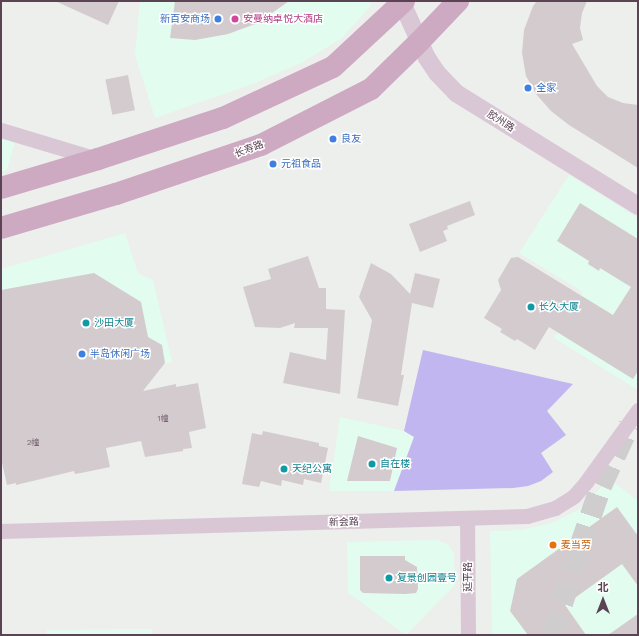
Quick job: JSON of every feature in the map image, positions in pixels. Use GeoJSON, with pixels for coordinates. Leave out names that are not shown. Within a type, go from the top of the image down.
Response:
{"type":"FeatureCollection","features":[{"type":"Feature","properties":{"kind":"main road","name":"长寿路"},"geometry":{"type":"LineString","coordinates":[[1,228],[116,194],[261,145],[371,90],[458,1]]}},
{"type":"Feature","properties":{"kind":"main road"},"geometry":{"type":"LineString","coordinates":[[1,188],[98,159],[223,118],[333,67],[402,2]]}},
{"type":"Feature","properties":{"kind":"street","name":"胶州路"},"geometry":{"type":"LineString","coordinates":[[402,2],[419,42],[437,73],[456,93],[638,206]]}},
{"type":"Feature","properties":{"kind":"street"},"geometry":{"type":"LineString","coordinates":[[1,130],[98,159]]}},
{"type":"Feature","properties":{"kind":"street","name":"新会路"},"geometry":{"type":"LineString","coordinates":[[1,531],[467,519],[528,516],[555,508],[574,496],[586,482],[638,410]]}},
{"type":"Feature","properties":{"kind":"street","name":"延平路"},"geometry":{"type":"LineString","coordinates":[[467,519],[468,635]]}},
{"type":"Feature","properties":{"kind":"shaded area"},"geometry":{"type":"Polygon","coordinates":[[[140,1],[371,1],[370,7],[341,39],[301,63],[253,84],[155,118],[135,55],[140,1]]]}},
{"type":"Feature","properties":{"kind":"shaded area"},"geometry":{"type":"Polygon","coordinates":[[[1,138],[15,142],[7,170],[1,172],[1,138]]]}},
{"type":"Feature","properties":{"kind":"shaded area"},"geometry":{"type":"Polygon","coordinates":[[[569,175],[638,218],[638,390],[554,338],[583,292],[519,253],[569,175]]]}},
{"type":"Feature","properties":{"kind":"shaded area","name":"半岛休闲广场"},"geometry":{"type":"Polygon","coordinates":[[[125,233],[138,273],[153,280],[172,362],[165,363],[144,390],[1,419],[1,269],[125,233]]]}},
{"type":"Feature","properties":{"kind":"shaded area"},"geometry":{"type":"Polygon","coordinates":[[[423,350],[573,384],[547,411],[566,435],[541,453],[553,472],[541,481],[528,486],[513,488],[394,491],[414,437],[404,431],[423,350]]]}},
{"type":"Feature","properties":{"kind":"shaded area"},"geometry":{"type":"Polygon","coordinates":[[[340,417],[404,431],[414,437],[394,491],[329,491],[340,417]]]}},
{"type":"Feature","properties":{"kind":"shaded area"},"geometry":{"type":"Polygon","coordinates":[[[610,479],[638,501],[638,635],[492,635],[490,531],[521,530],[551,523],[577,511],[610,479]]]}},
{"type":"Feature","properties":{"kind":"shaded area"},"geometry":{"type":"Polygon","coordinates":[[[437,540],[448,544],[454,554],[455,585],[406,635],[348,593],[347,542],[437,540]]]}},
{"type":"Feature","properties":{"kind":"shaded area"},"geometry":{"type":"Polygon","coordinates":[[[152,629],[152,635],[47,635],[47,630],[152,629]]]}},
{"type":"Feature","properties":{"kind":"building"},"geometry":{"type":"Polygon","coordinates":[[[55,1],[119,1],[108,25],[55,1]]]}},
{"type":"Feature","properties":{"kind":"building","name":"新百安商场"},"geometry":{"type":"Polygon","coordinates":[[[175,1],[289,1],[258,23],[228,34],[195,40],[170,38],[175,1]]]}},
{"type":"Feature","properties":{"kind":"building"},"geometry":{"type":"Polygon","coordinates":[[[537,1],[587,1],[582,13],[580,28],[583,40],[572,44],[597,86],[608,97],[623,103],[638,105],[638,168],[569,125],[551,111],[536,94],[526,76],[522,53],[524,30],[533,6],[537,1]]]}},
{"type":"Feature","properties":{"kind":"building"},"geometry":{"type":"Polygon","coordinates":[[[128,75],[135,110],[112,115],[105,79],[128,75]]]}},
{"type":"Feature","properties":{"kind":"building"},"geometry":{"type":"Polygon","coordinates":[[[470,201],[475,215],[447,226],[448,229],[443,231],[447,241],[420,252],[409,224],[470,201]]]}},
{"type":"Feature","properties":{"kind":"building"},"geometry":{"type":"Polygon","coordinates":[[[580,203],[638,239],[638,371],[633,379],[549,327],[535,350],[517,339],[515,341],[500,332],[502,329],[484,318],[501,290],[498,280],[511,258],[518,257],[613,315],[631,287],[600,268],[599,271],[588,264],[589,261],[557,241],[580,203]]]}},
{"type":"Feature","properties":{"kind":"building"},"geometry":{"type":"Polygon","coordinates":[[[308,256],[319,288],[326,288],[326,309],[345,310],[340,394],[283,383],[290,352],[326,360],[328,328],[294,328],[295,323],[280,328],[255,327],[243,287],[271,279],[268,269],[308,256]]]}},
{"type":"Feature","properties":{"kind":"building"},"geometry":{"type":"Polygon","coordinates":[[[371,263],[391,274],[410,294],[415,273],[440,279],[433,308],[412,303],[401,375],[404,375],[398,406],[357,398],[372,320],[359,297],[371,263]]]}},
{"type":"Feature","properties":{"kind":"building","name":"半岛休闲广场"},"geometry":{"type":"Polygon","coordinates":[[[94,273],[141,302],[148,337],[162,345],[165,363],[143,391],[176,384],[176,387],[198,383],[206,428],[189,432],[192,448],[183,449],[183,451],[145,457],[141,441],[106,448],[110,467],[75,474],[74,471],[16,485],[16,483],[7,485],[1,458],[1,290],[94,273]]]}},
{"type":"Feature","properties":{"kind":"building","name":"天纪公寓"},"geometry":{"type":"Polygon","coordinates":[[[263,431],[319,443],[319,446],[328,448],[321,483],[304,479],[303,485],[282,480],[281,486],[261,481],[259,487],[242,484],[252,433],[262,435],[263,431]]]}},
{"type":"Feature","properties":{"kind":"building","name":"自在楼"},"geometry":{"type":"Polygon","coordinates":[[[358,436],[397,448],[390,481],[347,481],[358,436]]]}},
{"type":"Feature","properties":{"kind":"building"},"geometry":{"type":"Polygon","coordinates":[[[617,507],[638,536],[638,586],[622,564],[565,605],[586,635],[528,635],[510,611],[517,579],[617,507]]]}},
{"type":"Feature","properties":{"kind":"building","name":"复景创园壹号"},"geometry":{"type":"Polygon","coordinates":[[[360,556],[405,556],[405,560],[417,567],[418,589],[416,593],[363,593],[360,590],[360,556]]]}},
{"type":"Feature","properties":{"kind":"building"},"geometry":{"type":"Polygon","coordinates":[[[638,614],[638,635],[608,635],[638,614]]]}},
{"type":"Feature","properties":{"kind":"tunnel"},"geometry":{"type":"LineString","coordinates":[[552,635],[601,486],[629,425]]}},
{"type":"Feature","properties":{"kind":"place","name":"新百安商场"},"geometry":{"type":"Point","coordinates":[218,19]}},
{"type":"Feature","properties":{"kind":"place","name":"安曼纳卓悦大酒店"},"geometry":{"type":"Point","coordinates":[235,19]}},
{"type":"Feature","properties":{"kind":"place","name":"全家"},"geometry":{"type":"Point","coordinates":[528,88]}},
{"type":"Feature","properties":{"kind":"place","name":"良友"},"geometry":{"type":"Point","coordinates":[333,139]}},
{"type":"Feature","properties":{"kind":"place","name":"元祖食品"},"geometry":{"type":"Point","coordinates":[273,164]}},
{"type":"Feature","properties":{"kind":"place","name":"长久大厦"},"geometry":{"type":"Point","coordinates":[531,307]}},
{"type":"Feature","properties":{"kind":"place","name":"沙田大厦"},"geometry":{"type":"Point","coordinates":[86,323]}},
{"type":"Feature","properties":{"kind":"place","name":"半岛休闲广场"},"geometry":{"type":"Point","coordinates":[82,354]}},
{"type":"Feature","properties":{"kind":"place","name":"自在楼"},"geometry":{"type":"Point","coordinates":[372,464]}},
{"type":"Feature","properties":{"kind":"place","name":"天纪公寓"},"geometry":{"type":"Point","coordinates":[284,469]}},
{"type":"Feature","properties":{"kind":"place","name":"麦当劳"},"geometry":{"type":"Point","coordinates":[553,545]}},
{"type":"Feature","properties":{"kind":"place","name":"复景创园壹号"},"geometry":{"type":"Point","coordinates":[389,578]}}]}
